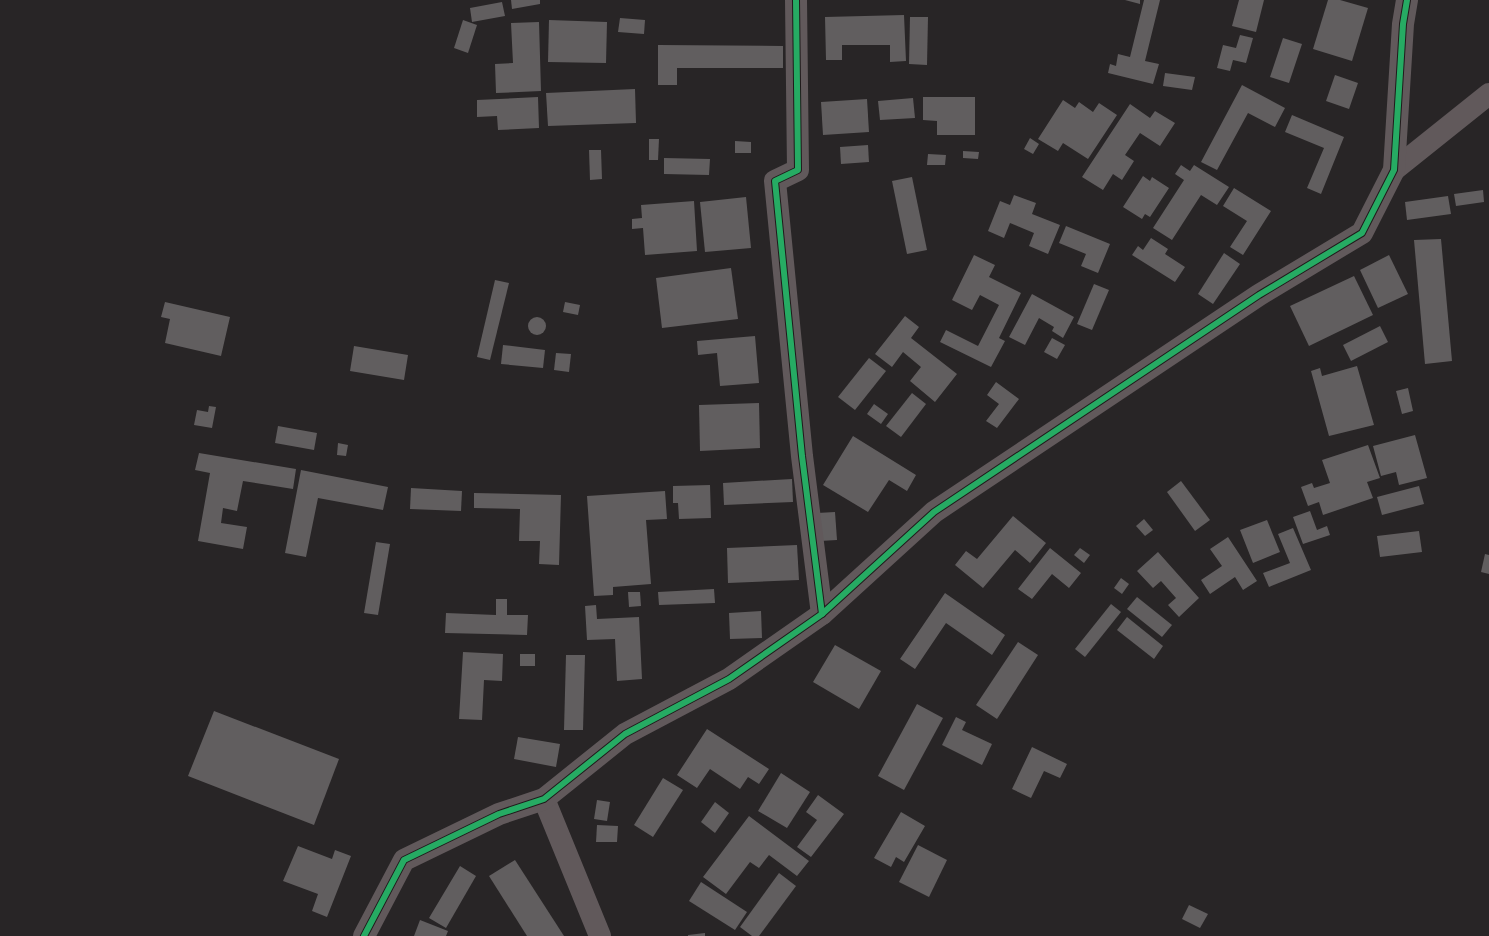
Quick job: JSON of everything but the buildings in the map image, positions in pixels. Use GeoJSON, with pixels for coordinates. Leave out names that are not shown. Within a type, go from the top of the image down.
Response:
{"type":"FeatureCollection","features":[{"type":"Feature","properties":{"kind":"street"},"geometry":{"type":"LineString","coordinates":[[796,0],[798,170],[775,181],[802,456],[822,614]]}},
{"type":"Feature","properties":{"kind":"street"},"geometry":{"type":"LineString","coordinates":[[364,936],[404,860],[499,814],[544,799],[626,734],[729,679],[822,614],[934,512],[1259,294],[1362,233],[1394,170],[1403,24],[1407,0]]}},
{"type":"Feature","properties":{"kind":"street"},"geometry":{"type":"LineString","coordinates":[[1394,170],[1489,94]]}},
{"type":"Feature","properties":{"kind":"street"},"geometry":{"type":"LineString","coordinates":[[544,799],[600,936]]}},
{"type":"Feature","properties":{"kind":"cycle path"},"geometry":{"type":"LineString","coordinates":[[796,0],[798,170],[775,181],[802,456],[822,614]]}},
{"type":"Feature","properties":{"kind":"cycle path"},"geometry":{"type":"LineString","coordinates":[[364,936],[404,860],[499,814],[544,799],[625,734],[729,679],[822,614],[934,512],[1259,295],[1362,233],[1394,170],[1403,24],[1407,0]]}}]}
